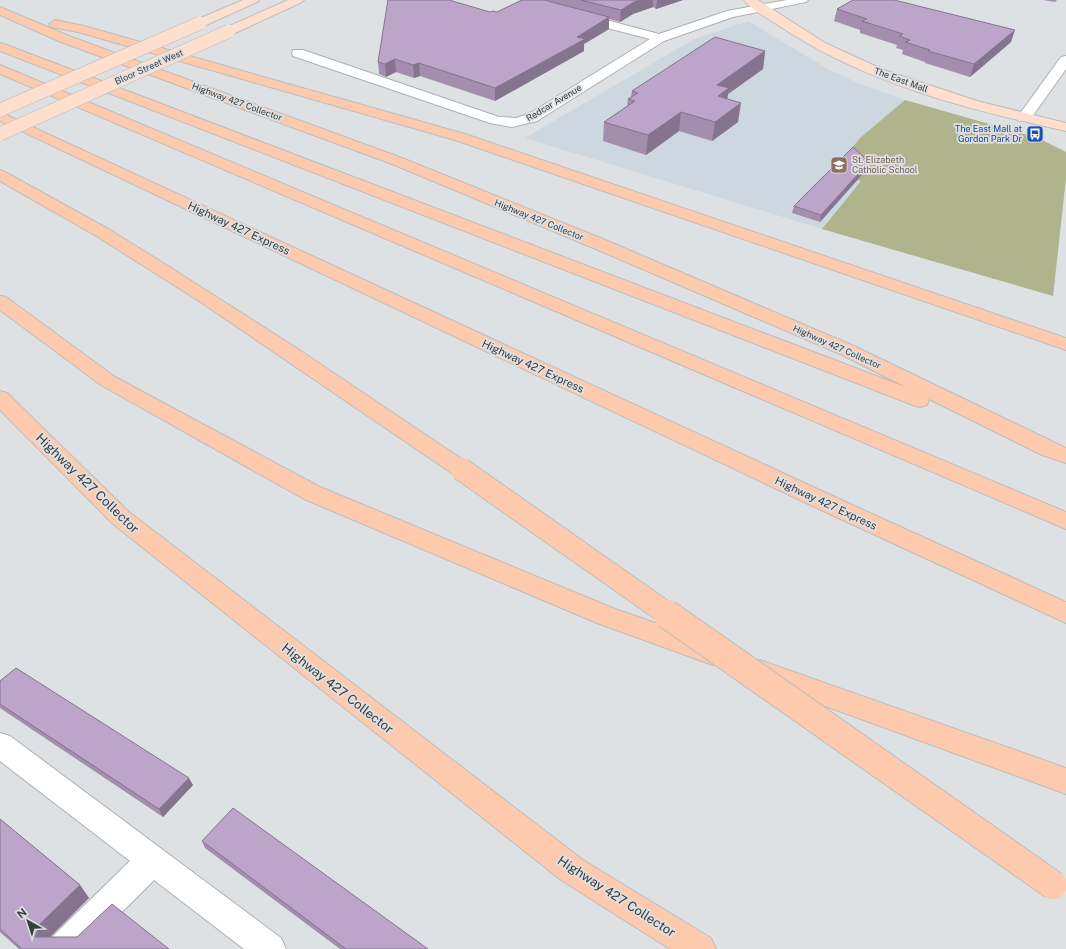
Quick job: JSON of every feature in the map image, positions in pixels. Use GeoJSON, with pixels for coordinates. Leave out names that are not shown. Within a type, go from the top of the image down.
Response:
{"type":"FeatureCollection","features":[{"type":"Feature","properties":{"kind":"highway","name":"Highway 427 Collector"},"geometry":{"type":"LineString","coordinates":[[0,11],[20,18],[66,39],[397,161],[604,247],[858,356],[1058,453]]}},
{"type":"Feature","properties":{"kind":"highway"},"geometry":{"type":"LineString","coordinates":[[20,18],[80,29],[460,137],[1066,344]]}},
{"type":"Feature","properties":{"kind":"highway"},"geometry":{"type":"LineString","coordinates":[[0,47],[1058,453]]}},
{"type":"Feature","properties":{"kind":"highway"},"geometry":{"type":"LineString","coordinates":[[0,69],[1066,521]]}},
{"type":"Feature","properties":{"kind":"highway","name":"Highway 427 Express"},"geometry":{"type":"LineString","coordinates":[[0,116],[814,498],[1066,613]]}},
{"type":"Feature","properties":{"kind":"highway"},"geometry":{"type":"LineString","coordinates":[[0,175],[117,242],[221,307],[461,469],[1060,889]]}},
{"type":"Feature","properties":{"kind":"highway"},"geometry":{"type":"LineString","coordinates":[[0,301],[108,382],[312,493],[606,616],[1066,781]]}},
{"type":"Feature","properties":{"kind":"highway","name":"Highway 427 Collector"},"geometry":{"type":"LineString","coordinates":[[0,398],[128,523],[572,870],[700,949]]}},
{"type":"Feature","properties":{"kind":"main road","name":"Bloor Street West"},"geometry":{"type":"LineString","coordinates":[[0,110],[253,0]]}},
{"type":"Feature","properties":{"kind":"main road","name":"Bloor Street West"},"geometry":{"type":"LineString","coordinates":[[0,134],[298,0]]}},
{"type":"Feature","properties":{"kind":"main road","name":"The East Mall"},"geometry":{"type":"LineString","coordinates":[[750,0],[816,43],[880,73],[944,95],[1024,118],[1066,127]]}},
{"type":"Feature","properties":{"kind":"street","name":"Redcar Avenue"},"geometry":{"type":"LineString","coordinates":[[298,53],[495,120],[513,123],[531,119],[660,38],[731,14],[763,9],[802,0]]}},
{"type":"Feature","properties":{"kind":"street"},"geometry":{"type":"LineString","coordinates":[[570,14],[660,38]]}},
{"type":"Feature","properties":{"kind":"street"},"geometry":{"type":"LineString","coordinates":[[1024,118],[1066,60]]}},
{"type":"Feature","properties":{"kind":"street"},"geometry":{"type":"LineString","coordinates":[[0,746],[270,949]]}},
{"type":"Feature","properties":{"kind":"street"},"geometry":{"type":"LineString","coordinates":[[62,949],[153,860]]}},
{"type":"Feature","properties":{"kind":"shaded area","name":"St. Elizabeth Catholic School"},"geometry":{"type":"Polygon","coordinates":[[[748,21],[828,69],[860,84],[905,100],[1038,138],[1066,152],[1066,178],[1053,296],[822,229],[525,138],[694,39],[748,21]]]}},
{"type":"Feature","properties":{"kind":"green space"},"geometry":{"type":"Polygon","coordinates":[[[905,100],[1038,138],[1066,152],[1066,178],[1053,296],[822,229],[861,181],[832,172],[860,138],[905,100]]]}},
{"type":"Feature","properties":{"kind":"building"},"geometry":{"type":"Polygon","coordinates":[[[388,0],[449,0],[490,12],[497,12],[522,0],[544,0],[609,17],[577,37],[585,39],[495,88],[419,63],[413,65],[395,59],[385,64],[378,62],[388,0]]]}},
{"type":"Feature","properties":{"kind":"building"},"geometry":{"type":"Polygon","coordinates":[[[581,0],[640,0],[621,10],[581,0]]]}},
{"type":"Feature","properties":{"kind":"building"},"geometry":{"type":"Polygon","coordinates":[[[853,0],[894,0],[1015,30],[974,64],[928,51],[930,50],[905,42],[910,40],[899,36],[903,34],[862,21],[867,19],[837,9],[853,0]]]}},
{"type":"Feature","properties":{"kind":"building"},"geometry":{"type":"Polygon","coordinates":[[[715,37],[765,51],[717,85],[729,88],[718,96],[741,103],[715,122],[681,112],[648,135],[604,122],[635,101],[628,99],[638,93],[632,91],[715,37]]]}},
{"type":"Feature","properties":{"kind":"building"},"geometry":{"type":"Polygon","coordinates":[[[853,147],[869,162],[821,215],[794,206],[853,147]]]}},
{"type":"Feature","properties":{"kind":"building"},"geometry":{"type":"Polygon","coordinates":[[[16,668],[189,778],[159,809],[0,704],[0,681],[16,668]]]}},
{"type":"Feature","properties":{"kind":"building"},"geometry":{"type":"Polygon","coordinates":[[[233,808],[428,949],[346,949],[202,841],[233,808]]]}},
{"type":"Feature","properties":{"kind":"building"},"geometry":{"type":"Polygon","coordinates":[[[0,819],[80,885],[40,924],[35,937],[77,937],[112,904],[169,949],[22,949],[0,929],[0,819]]]}},
{"type":"Feature","properties":{"kind":"place","name":"The East Mall at Gordon Park Dr"},"geometry":{"type":"Point","coordinates":[1035,134]}},
{"type":"Feature","properties":{"kind":"place","name":"St. Elizabeth Catholic School"},"geometry":{"type":"Point","coordinates":[839,165]}}]}
